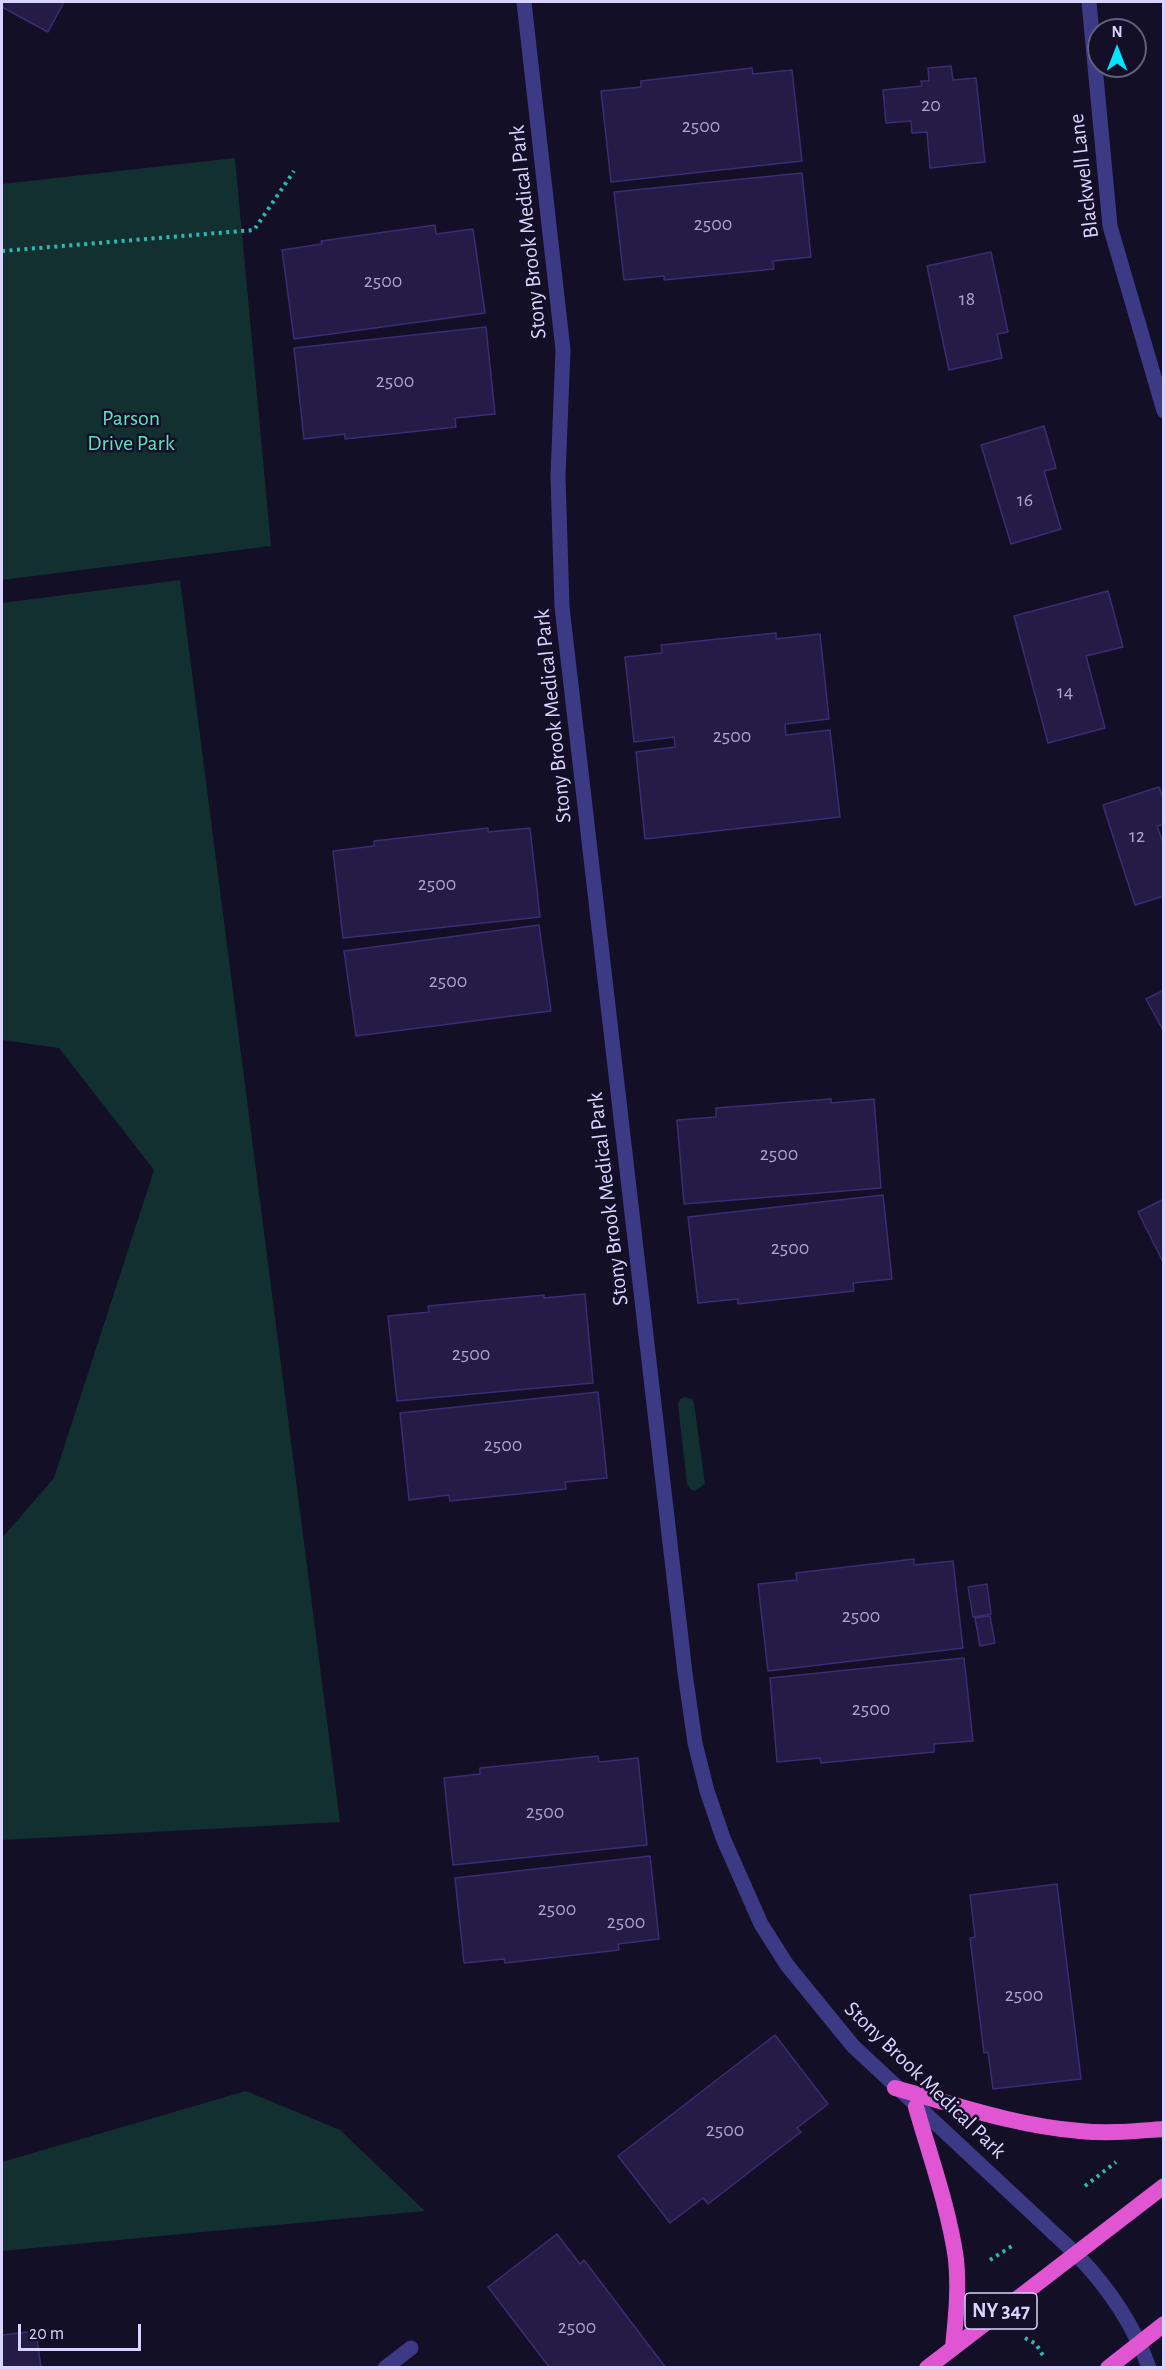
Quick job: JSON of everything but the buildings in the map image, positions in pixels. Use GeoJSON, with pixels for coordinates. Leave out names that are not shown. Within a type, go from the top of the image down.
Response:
{"type":"FeatureCollection","features":[{"type":"Feature","properties":{"kind":"highway"},"geometry":{"type":"LineString","coordinates":[[896,2088],[1049,2128],[1115,2132],[1164,2129]]}},
{"type":"Feature","properties":{"kind":"highway"},"geometry":{"type":"LineString","coordinates":[[916,2107],[956,2259],[957,2305],[953,2347]]}},
{"type":"Feature","properties":{"kind":"highway","name":"NY 347"},"geometry":{"type":"LineString","coordinates":[[927,2367],[1164,2186]]}},
{"type":"Feature","properties":{"kind":"highway"},"geometry":{"type":"LineString","coordinates":[[1108,2367],[1164,2324]]}},
{"type":"Feature","properties":{"kind":"street","name":"Stony Brook Medical Park"},"geometry":{"type":"LineString","coordinates":[[524,2],[563,350],[558,476],[562,607],[682,1650],[695,1743],[707,1791],[723,1838],[761,1924],[787,1965],[817,2005],[853,2046],[896,2088],[1095,2274],[1113,2299],[1139,2344],[1149,2367]]}},
{"type":"Feature","properties":{"kind":"street","name":"Blackwell Lane"},"geometry":{"type":"LineString","coordinates":[[1089,2],[1110,226],[1164,411]]}},
{"type":"Feature","properties":{"kind":"street"},"geometry":{"type":"LineString","coordinates":[[385,2367],[411,2348]]}},
{"type":"Feature","properties":{"kind":"path"},"geometry":{"type":"LineString","coordinates":[[2,251],[254,230],[294,171]]}},
{"type":"Feature","properties":{"kind":"path"},"geometry":{"type":"LineString","coordinates":[[1085,2186],[1121,2157]]}},
{"type":"Feature","properties":{"kind":"path"},"geometry":{"type":"LineString","coordinates":[[990,2260],[1012,2246]]}},
{"type":"Feature","properties":{"kind":"path"},"geometry":{"type":"LineString","coordinates":[[1025,2338],[1036,2344],[1045,2359]]}},
{"type":"Feature","properties":{"kind":"green space","name":"Parson Drive Park"},"geometry":{"type":"Polygon","coordinates":[[[235,158],[271,546],[2,580],[2,184],[235,158]]]}},
{"type":"Feature","properties":{"kind":"green space"},"geometry":{"type":"Polygon","coordinates":[[[180,580],[340,1822],[2,1840],[2,1538],[54,1478],[154,1170],[59,1048],[2,1040],[2,603],[180,580]]]}},
{"type":"Feature","properties":{"kind":"green space"},"geometry":{"type":"Polygon","coordinates":[[[685,1397],[692,1399],[694,1403],[705,1484],[695,1491],[687,1484],[678,1404],[680,1399],[685,1397]]]}},
{"type":"Feature","properties":{"kind":"green space"},"geometry":{"type":"Polygon","coordinates":[[[246,2091],[340,2130],[425,2211],[2,2251],[2,2162],[246,2091]]]}}]}
